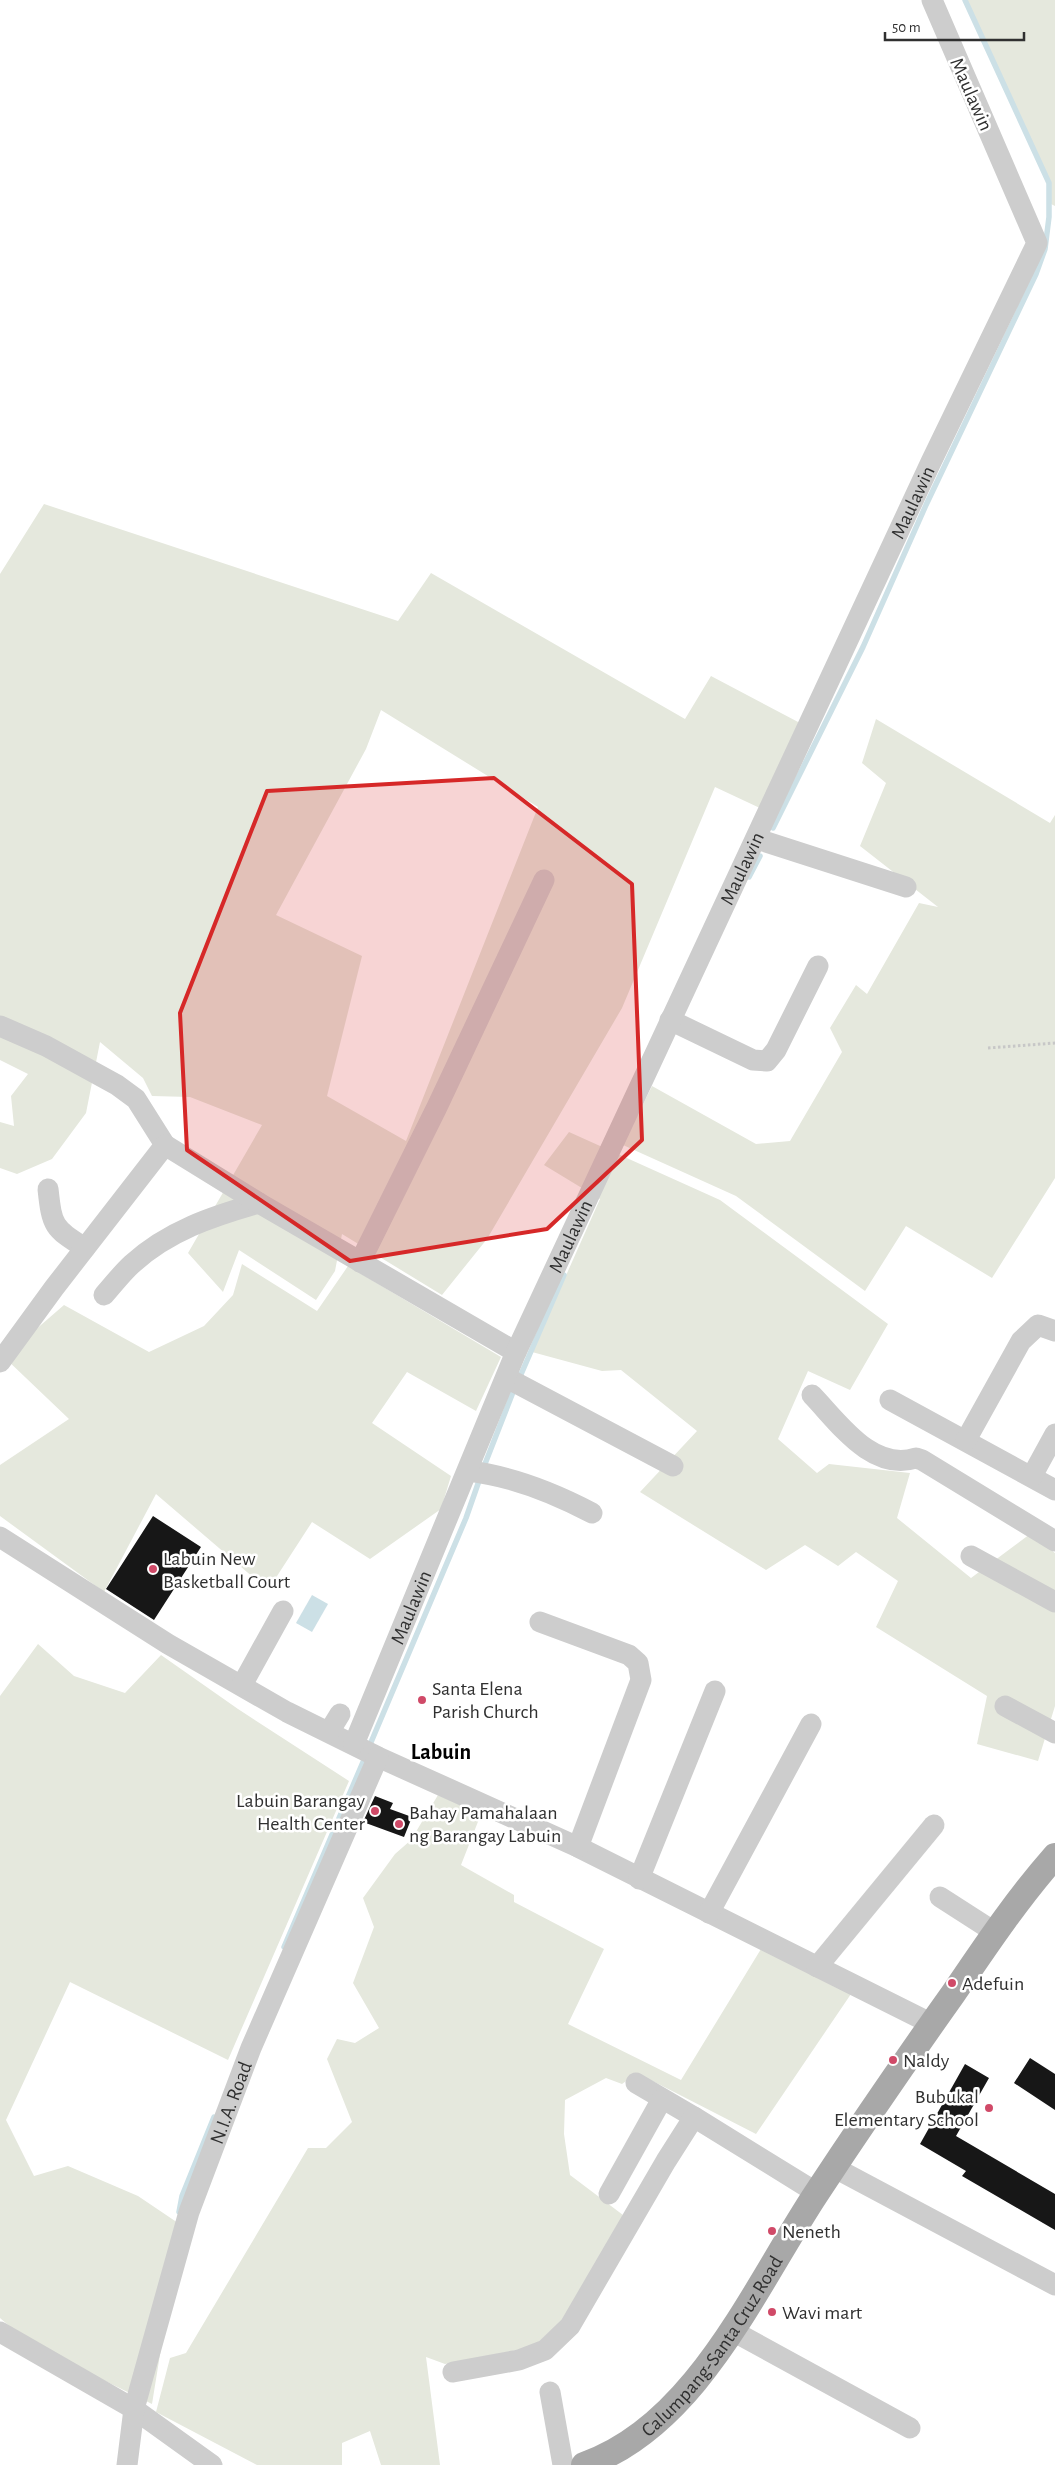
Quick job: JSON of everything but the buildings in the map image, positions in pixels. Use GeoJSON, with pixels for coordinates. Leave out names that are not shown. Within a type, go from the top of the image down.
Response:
{"type":"FeatureCollection","features":[{"type":"Feature","properties":{"kind":"main road","name":"Calumpang-Santa Cruz Road"},"geometry":{"type":"LineString","coordinates":[[592,2464],[623,2448],[664,2415],[688,2388],[731,2330],[816,2193],[835,2168],[932,2024],[996,1933],[1055,1856]]}},
{"type":"Feature","properties":{"kind":"street","name":"Maulawin"},"geometry":{"type":"LineString","coordinates":[[354,1744],[507,1378],[516,1352],[932,462],[1037,243],[932,0]]}},
{"type":"Feature","properties":{"kind":"street"},"geometry":{"type":"LineString","coordinates":[[757,839],[906,887]]}},
{"type":"Feature","properties":{"kind":"street"},"geometry":{"type":"LineString","coordinates":[[360,1262],[437,1107],[544,880]]}},
{"type":"Feature","properties":{"kind":"street"},"geometry":{"type":"LineString","coordinates":[[670,1020],[753,1060],[767,1061],[776,1050],[818,966]]}},
{"type":"Feature","properties":{"kind":"street"},"geometry":{"type":"LineString","coordinates":[[0,1026],[46,1046],[130,1094],[141,1106],[165,1144],[259,1203],[516,1352]]}},
{"type":"Feature","properties":{"kind":"street"},"geometry":{"type":"LineString","coordinates":[[0,1362],[165,1144]]}},
{"type":"Feature","properties":{"kind":"street"},"geometry":{"type":"LineString","coordinates":[[48,1189],[51,1217],[59,1232],[85,1248]]}},
{"type":"Feature","properties":{"kind":"street"},"geometry":{"type":"LineString","coordinates":[[104,1295],[132,1264],[155,1245],[186,1228],[217,1215],[259,1203]]}},
{"type":"Feature","properties":{"kind":"street"},"geometry":{"type":"LineString","coordinates":[[966,1440],[1021,1341],[1038,1325],[1055,1331]]}},
{"type":"Feature","properties":{"kind":"street"},"geometry":{"type":"LineString","coordinates":[[507,1378],[673,1466]]}},
{"type":"Feature","properties":{"kind":"street"},"geometry":{"type":"LineString","coordinates":[[812,1394],[872,1454],[888,1459],[908,1460],[916,1458],[922,1460],[1055,1541]]}},
{"type":"Feature","properties":{"kind":"street"},"geometry":{"type":"LineString","coordinates":[[890,1400],[1055,1490]]}},
{"type":"Feature","properties":{"kind":"street"},"geometry":{"type":"LineString","coordinates":[[1032,1476],[1055,1434]]}},
{"type":"Feature","properties":{"kind":"street"},"geometry":{"type":"LineString","coordinates":[[468,1471],[493,1474],[526,1485],[569,1500],[592,1513]]}},
{"type":"Feature","properties":{"kind":"street"},"geometry":{"type":"LineString","coordinates":[[0,1537],[168,1644],[287,1712],[378,1757],[578,1848],[932,2024]]}},
{"type":"Feature","properties":{"kind":"street"},"geometry":{"type":"LineString","coordinates":[[971,1556],[1055,1602]]}},
{"type":"Feature","properties":{"kind":"street"},"geometry":{"type":"LineString","coordinates":[[242,1685],[283,1611]]}},
{"type":"Feature","properties":{"kind":"street"},"geometry":{"type":"LineString","coordinates":[[540,1622],[629,1655],[638,1663],[641,1680],[578,1848]]}},
{"type":"Feature","properties":{"kind":"street"},"geometry":{"type":"LineString","coordinates":[[639,1879],[714,1691]]}},
{"type":"Feature","properties":{"kind":"street"},"geometry":{"type":"LineString","coordinates":[[1005,1706],[1055,1733]]}},
{"type":"Feature","properties":{"kind":"street"},"geometry":{"type":"LineString","coordinates":[[330,1732],[340,1714]]}},
{"type":"Feature","properties":{"kind":"street"},"geometry":{"type":"LineString","coordinates":[[709,1913],[811,1724]]}},
{"type":"Feature","properties":{"kind":"street","name":"N.I.A. Road"},"geometry":{"type":"LineString","coordinates":[[127,2465],[134,2409],[189,2212],[252,2048],[378,1757]]}},
{"type":"Feature","properties":{"kind":"street"},"geometry":{"type":"LineString","coordinates":[[817,1967],[934,1825]]}},
{"type":"Feature","properties":{"kind":"street"},"geometry":{"type":"LineString","coordinates":[[940,1897],[996,1933]]}},
{"type":"Feature","properties":{"kind":"street"},"geometry":{"type":"LineString","coordinates":[[636,2083],[816,2193]]}},
{"type":"Feature","properties":{"kind":"street"},"geometry":{"type":"LineString","coordinates":[[609,2194],[662,2099]]}},
{"type":"Feature","properties":{"kind":"street"},"geometry":{"type":"LineString","coordinates":[[453,2372],[519,2360],[545,2350],[570,2326],[666,2161],[694,2117]]}},
{"type":"Feature","properties":{"kind":"street"},"geometry":{"type":"LineString","coordinates":[[835,2168],[1055,2285]]}},
{"type":"Feature","properties":{"kind":"street"},"geometry":{"type":"LineString","coordinates":[[731,2330],[910,2428]]}},
{"type":"Feature","properties":{"kind":"street"},"geometry":{"type":"LineString","coordinates":[[0,2332],[134,2409],[212,2465]]}},
{"type":"Feature","properties":{"kind":"street"},"geometry":{"type":"LineString","coordinates":[[550,2392],[563,2465]]}},
{"type":"Feature","properties":{"kind":"path"},"geometry":{"type":"LineString","coordinates":[[988,1048],[1055,1043]]}},
{"type":"Feature","properties":{"kind":"highlighted area"},"geometry":{"type":"Polygon","coordinates":[[[494,778],[632,884],[642,1140],[547,1229],[350,1261],[187,1150],[180,1013],[267,791],[494,778]]]}},
{"type":"Feature","properties":{"kind":"shaded area"},"geometry":{"type":"Polygon","coordinates":[[[965,0],[1055,0],[1055,206],[1049,203],[1049,183],[965,0]]]}},
{"type":"Feature","properties":{"kind":"shaded area"},"geometry":{"type":"Polygon","coordinates":[[[44,504],[398,621],[431,573],[685,719],[711,676],[800,723],[762,809],[715,787],[622,1008],[487,1239],[442,1295],[342,1234],[335,1271],[316,1300],[239,1250],[223,1292],[188,1253],[262,1125],[190,1097],[152,1096],[143,1078],[100,1042],[86,1113],[52,1159],[17,1174],[0,1168],[0,1122],[14,1126],[11,1096],[28,1074],[0,1060],[0,574],[44,504]],[[381,710],[366,749],[276,915],[362,956],[327,1096],[406,1141],[538,807],[381,710]]]}},
{"type":"Feature","properties":{"kind":"shaded area"},"geometry":{"type":"Polygon","coordinates":[[[876,719],[1050,823],[1055,815],[1055,1178],[992,1278],[906,1226],[865,1291],[736,1196],[623,1145],[652,1086],[756,1144],[790,1141],[842,1052],[830,1028],[856,985],[867,994],[919,903],[938,907],[860,846],[886,783],[862,763],[876,719]]]}},
{"type":"Feature","properties":{"kind":"shaded area"},"geometry":{"type":"Polygon","coordinates":[[[569,1132],[720,1200],[888,1324],[850,1390],[808,1371],[778,1439],[817,1473],[829,1464],[910,1473],[897,1518],[971,1578],[1030,1534],[1055,1553],[1055,1706],[1038,1761],[977,1744],[987,1696],[876,1627],[898,1581],[856,1552],[838,1566],[805,1545],[766,1570],[640,1492],[697,1431],[621,1370],[602,1371],[532,1352],[600,1199],[544,1165],[569,1132]]]}},
{"type":"Feature","properties":{"kind":"shaded area"},"geometry":{"type":"Polygon","coordinates":[[[242,1264],[317,1311],[348,1266],[501,1357],[476,1411],[407,1372],[372,1423],[451,1476],[441,1509],[370,1559],[312,1522],[268,1590],[156,1494],[104,1592],[0,1516],[0,1465],[69,1419],[4,1357],[64,1305],[149,1352],[204,1326],[233,1295],[242,1264]]]}},
{"type":"Feature","properties":{"kind":"shaded area"},"geometry":{"type":"Polygon","coordinates":[[[312,1595],[328,1604],[312,1632],[296,1623],[312,1595]]]}},
{"type":"Feature","properties":{"kind":"shaded area"},"geometry":{"type":"Polygon","coordinates":[[[38,1644],[74,1676],[125,1693],[161,1655],[238,1709],[349,1781],[228,2060],[70,1982],[6,2120],[34,2176],[68,2166],[138,2196],[181,2225],[152,2404],[30,2344],[0,2318],[0,1696],[38,1644]]]}},
{"type":"Feature","properties":{"kind":"shaded area"},"geometry":{"type":"Polygon","coordinates":[[[438,1795],[481,1814],[461,1865],[514,1895],[514,1902],[604,1949],[568,2024],[681,2080],[761,1949],[851,1994],[756,2134],[637,2073],[622,2084],[606,2078],[565,2100],[564,2134],[570,2175],[623,2215],[570,2313],[533,2347],[445,2364],[426,2357],[440,2465],[381,2465],[370,2431],[342,2443],[342,2465],[257,2465],[156,2412],[170,2358],[186,2353],[308,2148],[326,2148],[352,2122],[327,2059],[337,2039],[355,2043],[379,2028],[353,1983],[374,1927],[363,1898],[395,1854],[411,1840],[438,1795]]]}},
{"type":"Feature","properties":{"kind":"waterway"},"geometry":{"type":"LineString","coordinates":[[773,828],[863,647],[926,505],[1036,274],[1045,249],[1049,217],[1049,183],[965,0]]}},
{"type":"Feature","properties":{"kind":"waterway"},"geometry":{"type":"LineString","coordinates":[[749,877],[760,856]]}},
{"type":"Feature","properties":{"kind":"waterway"},"geometry":{"type":"LineString","coordinates":[[519,1379],[564,1275]]}},
{"type":"Feature","properties":{"kind":"waterway"},"geometry":{"type":"LineString","coordinates":[[483,1469],[515,1387]]}},
{"type":"Feature","properties":{"kind":"waterway"},"geometry":{"type":"LineString","coordinates":[[369,1747],[466,1518],[480,1478]]}},
{"type":"Feature","properties":{"kind":"waterway"},"geometry":{"type":"LineString","coordinates":[[284,1947],[366,1755]]}},
{"type":"Feature","properties":{"kind":"waterway"},"geometry":{"type":"LineString","coordinates":[[179,2212],[182,2196],[214,2117]]}},
{"type":"Feature","properties":{"kind":"place","name":"Labuin New Basketball Court"},"geometry":{"type":"Point","coordinates":[153,1569]}},
{"type":"Feature","properties":{"kind":"place","name":"Santa Elena Parish Church"},"geometry":{"type":"Point","coordinates":[422,1700]}},
{"type":"Feature","properties":{"kind":"place","name":"Labuin Barangay Health Center"},"geometry":{"type":"Point","coordinates":[375,1811]}},
{"type":"Feature","properties":{"kind":"place","name":"Bahay Pamahalaan ng Barangay Labuin"},"geometry":{"type":"Point","coordinates":[399,1824]}},
{"type":"Feature","properties":{"kind":"place","name":"Adefuin"},"geometry":{"type":"Point","coordinates":[952,1983]}},
{"type":"Feature","properties":{"kind":"place","name":"Naldy"},"geometry":{"type":"Point","coordinates":[893,2060]}},
{"type":"Feature","properties":{"kind":"place","name":"Bubukal Elementary School"},"geometry":{"type":"Point","coordinates":[989,2108]}},
{"type":"Feature","properties":{"kind":"place","name":"Neneth"},"geometry":{"type":"Point","coordinates":[772,2231]}},
{"type":"Feature","properties":{"kind":"place","name":"Wavi mart"},"geometry":{"type":"Point","coordinates":[772,2312]}},
{"type":"Feature","properties":{"kind":"district","name":"Labuin"},"geometry":{"type":"Point","coordinates":[441,1751]}}]}
